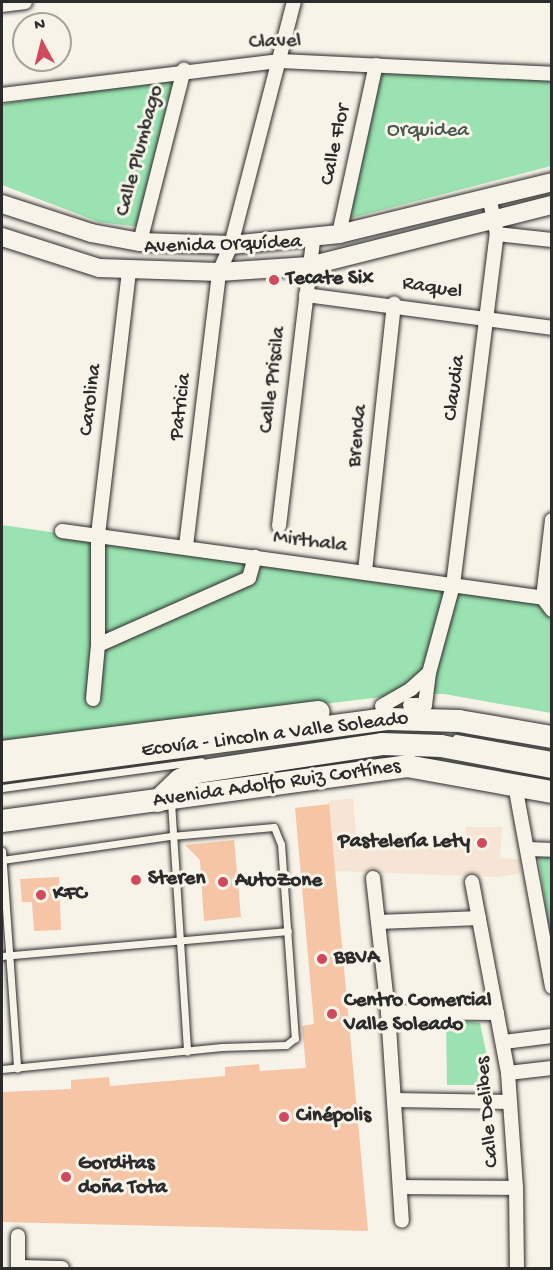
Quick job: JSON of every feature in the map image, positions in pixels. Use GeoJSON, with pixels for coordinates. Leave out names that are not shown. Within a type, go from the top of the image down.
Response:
{"type":"FeatureCollection","features":[{"type":"Feature","properties":{"kind":"main road"},"geometry":{"type":"LineString","coordinates":[[3,759],[381,705],[418,705],[552,725]]}},
{"type":"Feature","properties":{"kind":"main road"},"geometry":{"type":"LineString","coordinates":[[3,759],[380,712],[434,712],[552,730]]}},
{"type":"Feature","properties":{"kind":"main road"},"geometry":{"type":"LineString","coordinates":[[3,759],[388,719],[459,721],[552,737]]}},
{"type":"Feature","properties":{"kind":"main road"},"geometry":{"type":"LineString","coordinates":[[164,800],[180,780],[197,772],[382,744],[441,746],[552,767]]}},
{"type":"Feature","properties":{"kind":"main road","name":"Avenida Adolfo Ruiz Cortínes"},"geometry":{"type":"LineString","coordinates":[[2,820],[406,766],[552,792]]}},
{"type":"Feature","properties":{"kind":"street"},"geometry":{"type":"LineString","coordinates":[[2,5],[25,2]]}},
{"type":"Feature","properties":{"kind":"street","name":"Patricia"},"geometry":{"type":"LineString","coordinates":[[186,546],[219,272],[231,245],[294,2]]}},
{"type":"Feature","properties":{"kind":"street","name":"Clavel"},"geometry":{"type":"LineString","coordinates":[[2,95],[184,70],[280,61],[552,74]]}},
{"type":"Feature","properties":{"kind":"street","name":"Calle Flor"},"geometry":{"type":"LineString","coordinates":[[339,234],[376,65]]}},
{"type":"Feature","properties":{"kind":"street","name":"Calle Plumbago"},"geometry":{"type":"LineString","coordinates":[[140,242],[184,70]]}},
{"type":"Feature","properties":{"kind":"street","name":"Avenida Orquídea"},"geometry":{"type":"LineString","coordinates":[[2,204],[91,233],[140,242],[231,245],[313,239],[339,234],[552,182]]}},
{"type":"Feature","properties":{"kind":"street","name":"Claudia"},"geometry":{"type":"LineString","coordinates":[[418,705],[453,585],[496,228],[489,197]]}},
{"type":"Feature","properties":{"kind":"street","name":"Avenida Orquídea"},"geometry":{"type":"LineString","coordinates":[[2,237],[76,263],[129,271],[219,272],[309,266],[496,228],[552,205]]}},
{"type":"Feature","properties":{"kind":"street"},"geometry":{"type":"LineString","coordinates":[[496,228],[552,240]]}},
{"type":"Feature","properties":{"kind":"street","name":"Calle Priscila"},"geometry":{"type":"LineString","coordinates":[[279,526],[313,239]]}},
{"type":"Feature","properties":{"kind":"street","name":"Carolina"},"geometry":{"type":"LineString","coordinates":[[93,699],[98,645],[98,535],[129,271]]}},
{"type":"Feature","properties":{"kind":"street","name":"Raquel"},"geometry":{"type":"LineString","coordinates":[[306,295],[394,304],[552,328]]}},
{"type":"Feature","properties":{"kind":"street","name":"Brenda"},"geometry":{"type":"LineString","coordinates":[[365,571],[394,304]]}},
{"type":"Feature","properties":{"kind":"street"},"geometry":{"type":"LineString","coordinates":[[552,519],[547,598],[552,610]]}},
{"type":"Feature","properties":{"kind":"street","name":"Mirthala"},"geometry":{"type":"LineString","coordinates":[[62,531],[186,546],[547,598]]}},
{"type":"Feature","properties":{"kind":"street"},"geometry":{"type":"LineString","coordinates":[[98,645],[249,578],[255,557]]}},
{"type":"Feature","properties":{"kind":"street"},"geometry":{"type":"LineString","coordinates":[[381,705],[411,689],[429,673]]}},
{"type":"Feature","properties":{"kind":"street"},"geometry":{"type":"LineString","coordinates":[[515,785],[552,987]]}},
{"type":"Feature","properties":{"kind":"street"},"geometry":{"type":"LineString","coordinates":[[527,849],[552,850]]}},
{"type":"Feature","properties":{"kind":"street"},"geometry":{"type":"LineString","coordinates":[[373,878],[388,1011],[402,1221]]}},
{"type":"Feature","properties":{"kind":"street","name":"Calle Delibes"},"geometry":{"type":"LineString","coordinates":[[472,882],[504,1042],[508,1073],[516,1188],[517,1269]]}},
{"type":"Feature","properties":{"kind":"street"},"geometry":{"type":"LineString","coordinates":[[379,922],[479,918]]}},
{"type":"Feature","properties":{"kind":"street"},"geometry":{"type":"LineString","coordinates":[[388,1011],[497,1013]]}},
{"type":"Feature","properties":{"kind":"street"},"geometry":{"type":"LineString","coordinates":[[504,1042],[552,1036]]}},
{"type":"Feature","properties":{"kind":"street"},"geometry":{"type":"LineString","coordinates":[[508,1073],[552,1068]]}},
{"type":"Feature","properties":{"kind":"street"},"geometry":{"type":"LineString","coordinates":[[395,1100],[509,1102]]}},
{"type":"Feature","properties":{"kind":"street"},"geometry":{"type":"LineString","coordinates":[[401,1186],[516,1188]]}},
{"type":"Feature","properties":{"kind":"street"},"geometry":{"type":"LineString","coordinates":[[18,1236],[18,1268],[62,1269]]}},
{"type":"Feature","properties":{"kind":"lane"},"geometry":{"type":"LineString","coordinates":[[2,779],[378,727],[455,729],[552,746]]}},
{"type":"Feature","properties":{"kind":"lane","name":"Ecovía - Lincoln a Valle Soleado"},"geometry":{"type":"LineString","coordinates":[[256,753],[383,736],[418,735]]}},
{"type":"Feature","properties":{"kind":"lane"},"geometry":{"type":"LineString","coordinates":[[451,737],[552,754]]}},
{"type":"Feature","properties":{"kind":"lane","name":"Ecovía - Lincoln a Valle Soleado"},"geometry":{"type":"LineString","coordinates":[[2,788],[209,759]]}},
{"type":"Feature","properties":{"kind":"lane"},"geometry":{"type":"LineString","coordinates":[[164,800],[171,836],[187,1051]]}},
{"type":"Feature","properties":{"kind":"lane"},"geometry":{"type":"LineString","coordinates":[[2,860],[171,836],[274,827],[281,844],[288,931],[292,1042],[2,1070]]}},
{"type":"Feature","properties":{"kind":"lane"},"geometry":{"type":"LineString","coordinates":[[2,851],[5,956],[17,1068]]}},
{"type":"Feature","properties":{"kind":"lane"},"geometry":{"type":"LineString","coordinates":[[5,956],[180,938],[288,931]]}},
{"type":"Feature","properties":{"kind":"shaded area"},"geometry":{"type":"Polygon","coordinates":[[[353,798],[357,842],[465,847],[466,827],[502,827],[500,858],[521,859],[520,873],[498,877],[335,871],[328,801],[353,798]]]}},
{"type":"Feature","properties":{"kind":"green space","name":"Orquidea"},"geometry":{"type":"Polygon","coordinates":[[[381,66],[551,80],[551,166],[340,221],[381,66]]]}},
{"type":"Feature","properties":{"kind":"green space"},"geometry":{"type":"Polygon","coordinates":[[[177,76],[138,227],[99,222],[2,185],[2,104],[177,76]]]}},
{"type":"Feature","properties":{"kind":"green space"},"geometry":{"type":"Polygon","coordinates":[[[2,525],[551,604],[551,713],[444,694],[406,694],[2,743],[2,525]]]}},
{"type":"Feature","properties":{"kind":"green space"},"geometry":{"type":"Polygon","coordinates":[[[538,853],[551,854],[551,943],[538,853]]]}},
{"type":"Feature","properties":{"kind":"green space"},"geometry":{"type":"Polygon","coordinates":[[[446,1019],[480,1023],[491,1075],[482,1085],[447,1085],[446,1019]]]}},
{"type":"Feature","properties":{"kind":"building","name":"Centro Comercial Valle Soleado"},"geometry":{"type":"Polygon","coordinates":[[[329,804],[368,1231],[2,1222],[2,1092],[71,1089],[71,1080],[109,1077],[110,1086],[225,1076],[225,1067],[259,1064],[260,1071],[306,1068],[302,1026],[314,1024],[295,808],[329,804]]]}},
{"type":"Feature","properties":{"kind":"building"},"geometry":{"type":"Polygon","coordinates":[[[234,840],[241,917],[204,921],[200,860],[185,845],[234,840]]]}},
{"type":"Feature","properties":{"kind":"building"},"geometry":{"type":"Polygon","coordinates":[[[59,877],[61,930],[34,931],[32,902],[22,902],[20,879],[59,877]]]}},
{"type":"Feature","properties":{"kind":"place","name":"Tecate Six"},"geometry":{"type":"Point","coordinates":[274,280]}},
{"type":"Feature","properties":{"kind":"place","name":"Pastelería Lety"},"geometry":{"type":"Point","coordinates":[482,843]}},
{"type":"Feature","properties":{"kind":"place","name":"Steren"},"geometry":{"type":"Point","coordinates":[136,880]}},
{"type":"Feature","properties":{"kind":"place","name":"AutoZone"},"geometry":{"type":"Point","coordinates":[223,882]}},
{"type":"Feature","properties":{"kind":"place","name":"KFC"},"geometry":{"type":"Point","coordinates":[41,895]}},
{"type":"Feature","properties":{"kind":"place","name":"BBVA"},"geometry":{"type":"Point","coordinates":[322,959]}},
{"type":"Feature","properties":{"kind":"place","name":"Centro Comercial Valle Soleado"},"geometry":{"type":"Point","coordinates":[332,1014]}},
{"type":"Feature","properties":{"kind":"place","name":"Cinépolis"},"geometry":{"type":"Point","coordinates":[284,1117]}},
{"type":"Feature","properties":{"kind":"place","name":"Gorditas doña Tota"},"geometry":{"type":"Point","coordinates":[66,1177]}}]}
